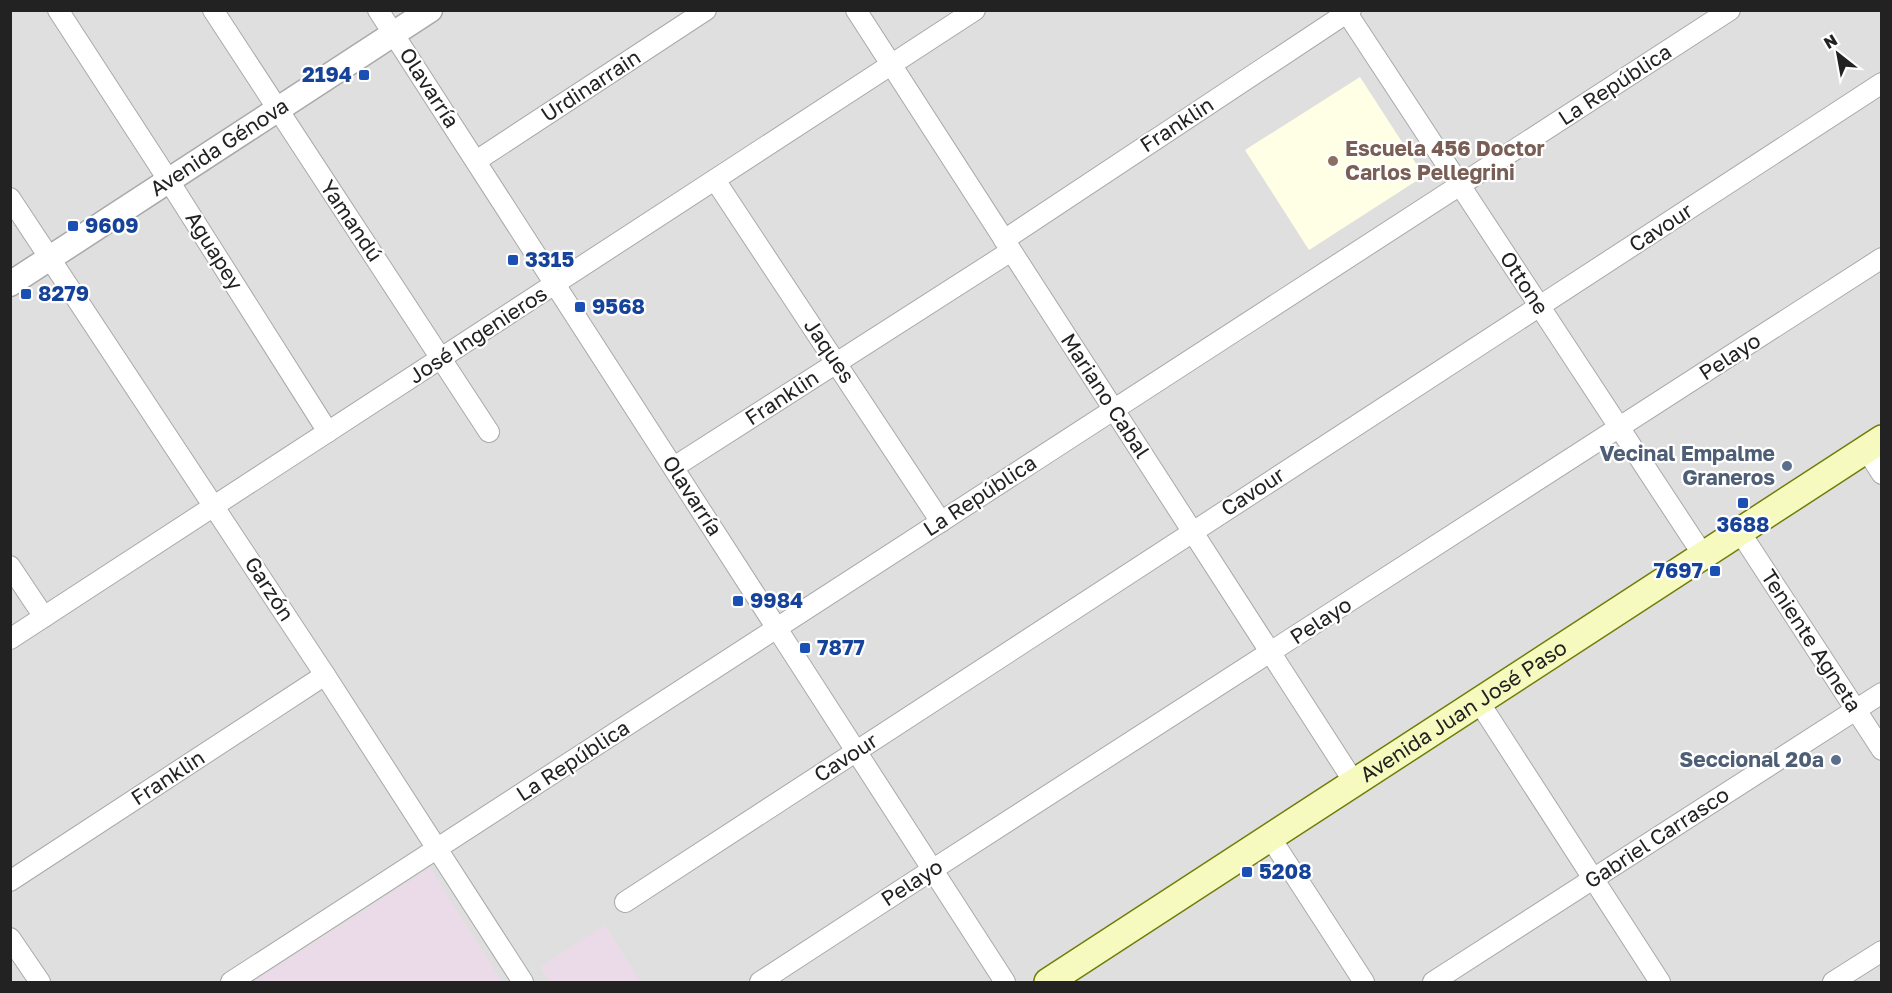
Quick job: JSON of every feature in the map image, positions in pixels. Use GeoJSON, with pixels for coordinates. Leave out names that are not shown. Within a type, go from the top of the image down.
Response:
{"type":"FeatureCollection","features":[{"type":"Feature","properties":{"kind":"main road","name":"Avenida Juan José Paso"},"geometry":{"type":"LineString","coordinates":[[1052,981],[1874,444]]}},
{"type":"Feature","properties":{"kind":"street","name":"Aguapey"},"geometry":{"type":"LineString","coordinates":[[58,10],[328,432]]}},
{"type":"Feature","properties":{"kind":"street","name":"Yamandú"},"geometry":{"type":"LineString","coordinates":[[213,10],[489,432]]}},
{"type":"Feature","properties":{"kind":"street","name":"Olavarría"},"geometry":{"type":"LineString","coordinates":[[378,10],[1005,982]]}},
{"type":"Feature","properties":{"kind":"street","name":"Avenida Génova"},"geometry":{"type":"LineString","coordinates":[[10,284],[430,10]]}},
{"type":"Feature","properties":{"kind":"street","name":"Urdinarrain"},"geometry":{"type":"LineString","coordinates":[[476,161],[706,10]]}},
{"type":"Feature","properties":{"kind":"street","name":"Mariano Cabal"},"geometry":{"type":"LineString","coordinates":[[856,10],[1354,782]]}},
{"type":"Feature","properties":{"kind":"street","name":"José Ingenieros"},"geometry":{"type":"LineString","coordinates":[[10,639],[975,10]]}},
{"type":"Feature","properties":{"kind":"street","name":"La República"},"geometry":{"type":"LineString","coordinates":[[231,982],[1730,10]]}},
{"type":"Feature","properties":{"kind":"street","name":"Ottone"},"geometry":{"type":"LineString","coordinates":[[1348,11],[1703,555]]}},
{"type":"Feature","properties":{"kind":"street","name":"Franklin"},"geometry":{"type":"LineString","coordinates":[[674,467],[837,362],[1348,11]]}},
{"type":"Feature","properties":{"kind":"street","name":"Cavour"},"geometry":{"type":"LineString","coordinates":[[625,902],[1881,84]]}},
{"type":"Feature","properties":{"kind":"street","name":"Jaques"},"geometry":{"type":"LineString","coordinates":[[715,180],[941,522]]}},
{"type":"Feature","properties":{"kind":"street","name":"Garzón"},"geometry":{"type":"LineString","coordinates":[[10,198],[215,507],[524,982]]}},
{"type":"Feature","properties":{"kind":"street","name":"Pelayo"},"geometry":{"type":"LineString","coordinates":[[760,982],[932,869],[1620,429],[1881,258]]}},
{"type":"Feature","properties":{"kind":"street"},"geometry":{"type":"LineString","coordinates":[[1874,444],[1881,474]]}},
{"type":"Feature","properties":{"kind":"street","name":"Teniente Agneta"},"geometry":{"type":"LineString","coordinates":[[1740,532],[1881,750]]}},
{"type":"Feature","properties":{"kind":"street"},"geometry":{"type":"LineString","coordinates":[[10,566],[44,617]]}},
{"type":"Feature","properties":{"kind":"street","name":"Franklin"},"geometry":{"type":"LineString","coordinates":[[10,881],[325,675]]}},
{"type":"Feature","properties":{"kind":"street","name":"Gabriel Carrasco"},"geometry":{"type":"LineString","coordinates":[[1433,982],[1881,693]]}},
{"type":"Feature","properties":{"kind":"street"},"geometry":{"type":"LineString","coordinates":[[1479,702],[1660,982]]}},
{"type":"Feature","properties":{"kind":"street"},"geometry":{"type":"LineString","coordinates":[[1270,837],[1364,982]]}},
{"type":"Feature","properties":{"kind":"street"},"geometry":{"type":"LineString","coordinates":[[10,938],[40,982]]}},
{"type":"Feature","properties":{"kind":"street"},"geometry":{"type":"LineString","coordinates":[[1833,982],[1881,951]]}},
{"type":"Feature","properties":{"kind":"shaded area"},"geometry":{"type":"Polygon","coordinates":[[[11,11],[1881,11],[1881,982],[11,982],[11,11]]]}},
{"type":"Feature","properties":{"kind":"shaded area","name":"Escuela 456 Doctor Carlos Pellegrini"},"geometry":{"type":"Polygon","coordinates":[[[1360,77],[1424,176],[1309,250],[1245,150],[1360,77]]]}},
{"type":"Feature","properties":{"kind":"shaded area"},"geometry":{"type":"Polygon","coordinates":[[[430,868],[502,982],[253,982],[430,868]]]}},
{"type":"Feature","properties":{"kind":"shaded area"},"geometry":{"type":"Polygon","coordinates":[[[605,925],[641,982],[550,982],[540,967],[605,925]]]}},
{"type":"Feature","properties":{"kind":"place","name":"2194"},"geometry":{"type":"Point","coordinates":[364,75]}},
{"type":"Feature","properties":{"kind":"place","name":"Escuela 456 Doctor Carlos Pellegrini"},"geometry":{"type":"Point","coordinates":[1333,161]}},
{"type":"Feature","properties":{"kind":"place","name":"9609"},"geometry":{"type":"Point","coordinates":[73,226]}},
{"type":"Feature","properties":{"kind":"place","name":"3315"},"geometry":{"type":"Point","coordinates":[513,260]}},
{"type":"Feature","properties":{"kind":"place","name":"8279"},"geometry":{"type":"Point","coordinates":[26,294]}},
{"type":"Feature","properties":{"kind":"place","name":"9568"},"geometry":{"type":"Point","coordinates":[580,307]}},
{"type":"Feature","properties":{"kind":"place","name":"Vecinal Empalme Graneros"},"geometry":{"type":"Point","coordinates":[1787,466]}},
{"type":"Feature","properties":{"kind":"place","name":"3688"},"geometry":{"type":"Point","coordinates":[1743,503]}},
{"type":"Feature","properties":{"kind":"place","name":"7697"},"geometry":{"type":"Point","coordinates":[1715,571]}},
{"type":"Feature","properties":{"kind":"place","name":"9984"},"geometry":{"type":"Point","coordinates":[738,601]}},
{"type":"Feature","properties":{"kind":"place","name":"7877"},"geometry":{"type":"Point","coordinates":[805,648]}},
{"type":"Feature","properties":{"kind":"place","name":"Seccional 20ª"},"geometry":{"type":"Point","coordinates":[1836,760]}},
{"type":"Feature","properties":{"kind":"place","name":"5208"},"geometry":{"type":"Point","coordinates":[1247,872]}}]}
